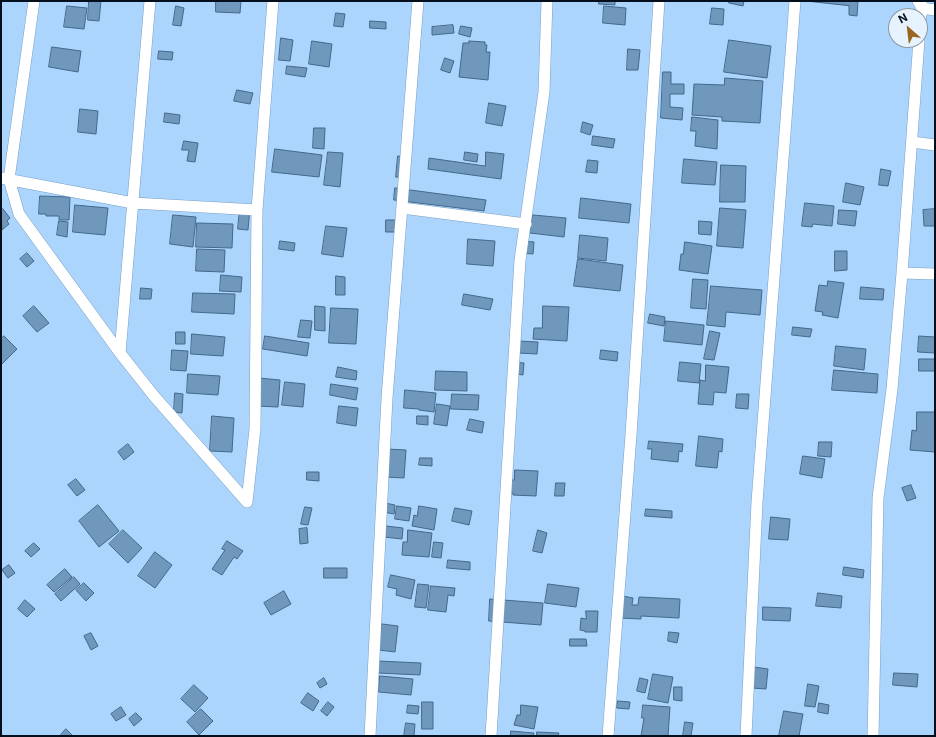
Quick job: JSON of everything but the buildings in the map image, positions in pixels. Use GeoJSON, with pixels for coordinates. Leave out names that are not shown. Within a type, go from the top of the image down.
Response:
{"type":"FeatureCollection","features":[{"type":"Feature","properties":{"kind":"street"},"geometry":{"type":"LineString","coordinates":[[34,1],[5,179],[19,214],[120,353],[154,396],[248,502],[255,429],[257,210],[273,1]]}},
{"type":"Feature","properties":{"kind":"street"},"geometry":{"type":"LineString","coordinates":[[120,353],[150,1]]}},
{"type":"Feature","properties":{"kind":"street"},"geometry":{"type":"LineString","coordinates":[[370,736],[387,398],[418,1]]}},
{"type":"Feature","properties":{"kind":"street"},"geometry":{"type":"LineString","coordinates":[[491,736],[520,260],[544,92],[547,1]]}},
{"type":"Feature","properties":{"kind":"street"},"geometry":{"type":"LineString","coordinates":[[608,736],[631,428],[659,1]]}},
{"type":"Feature","properties":{"kind":"street"},"geometry":{"type":"LineString","coordinates":[[746,736],[757,502],[795,1]]}},
{"type":"Feature","properties":{"kind":"street"},"geometry":{"type":"LineString","coordinates":[[920,3],[935,10]]}},
{"type":"Feature","properties":{"kind":"street"},"geometry":{"type":"LineString","coordinates":[[873,736],[878,498],[892,389],[918,48]]}},
{"type":"Feature","properties":{"kind":"street"},"geometry":{"type":"LineString","coordinates":[[912,142],[935,145]]}},
{"type":"Feature","properties":{"kind":"street"},"geometry":{"type":"LineString","coordinates":[[5,179],[133,204],[257,210]]}},
{"type":"Feature","properties":{"kind":"street"},"geometry":{"type":"LineString","coordinates":[[402,208],[526,224]]}},
{"type":"Feature","properties":{"kind":"street"},"geometry":{"type":"LineString","coordinates":[[902,272],[935,274]]}}]}
